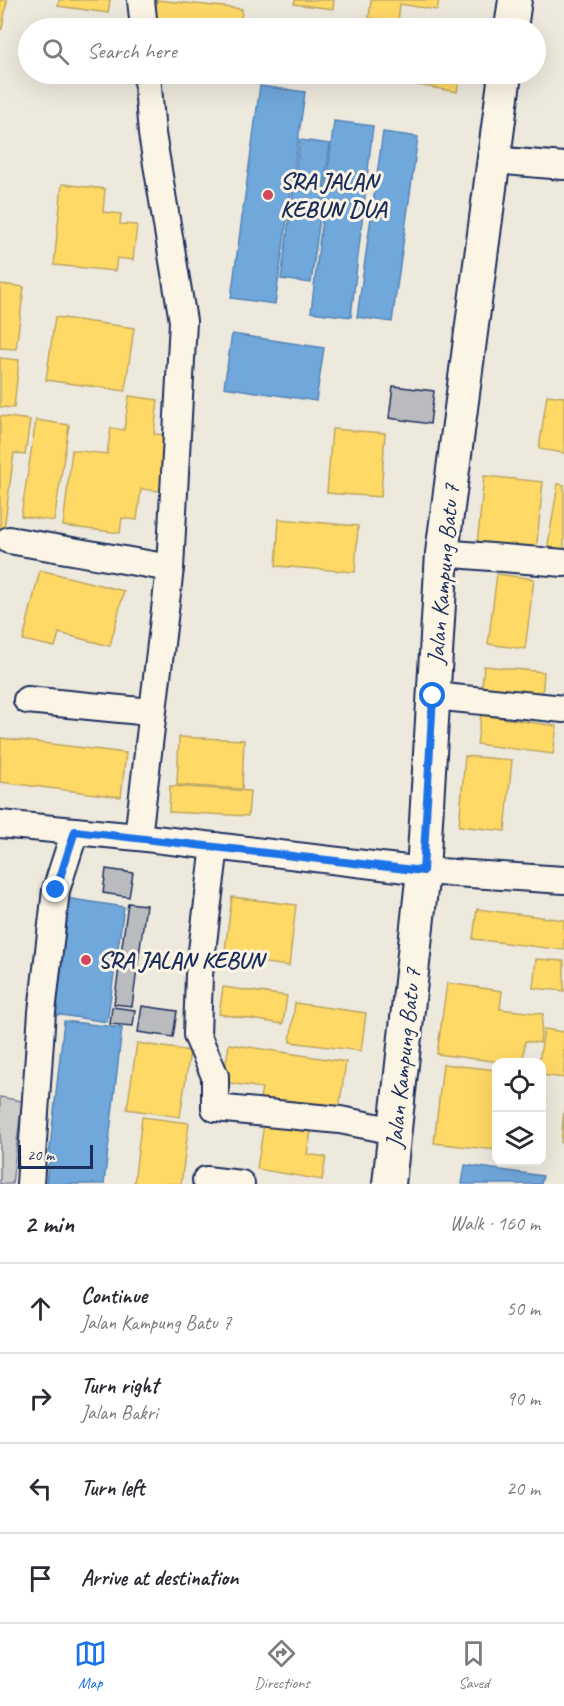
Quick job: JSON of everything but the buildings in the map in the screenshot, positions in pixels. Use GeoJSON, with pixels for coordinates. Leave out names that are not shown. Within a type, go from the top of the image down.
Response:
{"type":"FeatureCollection","features":[{"type":"Feature","properties":{"kind":"street"},"geometry":{"type":"LineString","coordinates":[[141,0],[143,18]]}},
{"type":"Feature","properties":{"kind":"street"},"geometry":{"type":"LineString","coordinates":[[512,18],[515,0]]}},
{"type":"Feature","properties":{"kind":"street"},"geometry":{"type":"LineString","coordinates":[[138,837],[151,712],[170,568],[183,321],[152,134],[148,84]]}},
{"type":"Feature","properties":{"kind":"street","name":"Jalan Kampung Batu 7"},"geometry":{"type":"LineString","coordinates":[[389,1184],[423,871],[442,553],[504,84]]}},
{"type":"Feature","properties":{"kind":"street"},"geometry":{"type":"LineString","coordinates":[[493,160],[564,166]]}},
{"type":"Feature","properties":{"kind":"street"},"geometry":{"type":"LineString","coordinates":[[9,540],[170,568]]}},
{"type":"Feature","properties":{"kind":"street"},"geometry":{"type":"LineString","coordinates":[[442,553],[564,563]]}},
{"type":"Feature","properties":{"kind":"street"},"geometry":{"type":"LineString","coordinates":[[433,696],[564,709]]}},
{"type":"Feature","properties":{"kind":"street"},"geometry":{"type":"LineString","coordinates":[[27,700],[151,712]]}},
{"type":"Feature","properties":{"kind":"street"},"geometry":{"type":"LineString","coordinates":[[0,824],[138,837],[423,871],[564,880]]}},
{"type":"Feature","properties":{"kind":"street"},"geometry":{"type":"LineString","coordinates":[[30,1184],[42,1012],[56,890],[75,831]]}},
{"type":"Feature","properties":{"kind":"street"},"geometry":{"type":"LineString","coordinates":[[215,846],[199,975],[197,1024],[197,1035],[215,1076],[214,1108],[340,1120],[396,1131]]}},
{"type":"Feature","properties":{"kind":"street"},"geometry":{"type":"LineString","coordinates":[[207,1180],[241,1184]]}},
{"type":"Feature","properties":{"kind":"shaded area"},"geometry":{"type":"Polygon","coordinates":[[[0,1097],[22,1101],[12,1184],[0,1184],[0,1097]]]}},
{"type":"Feature","properties":{"kind":"place","name":"SRA JALAN KEBUN DUA"},"geometry":{"type":"Point","coordinates":[268,195]}},
{"type":"Feature","properties":{"kind":"place","name":"SRA JALAN KEBUN"},"geometry":{"type":"Point","coordinates":[86,960]}},
{"type":"Feature","properties":{"kind":"route"},"geometry":{"type":"LineString","coordinates":[[56,890],[75,831],[423,871],[433,696]]}}]}
